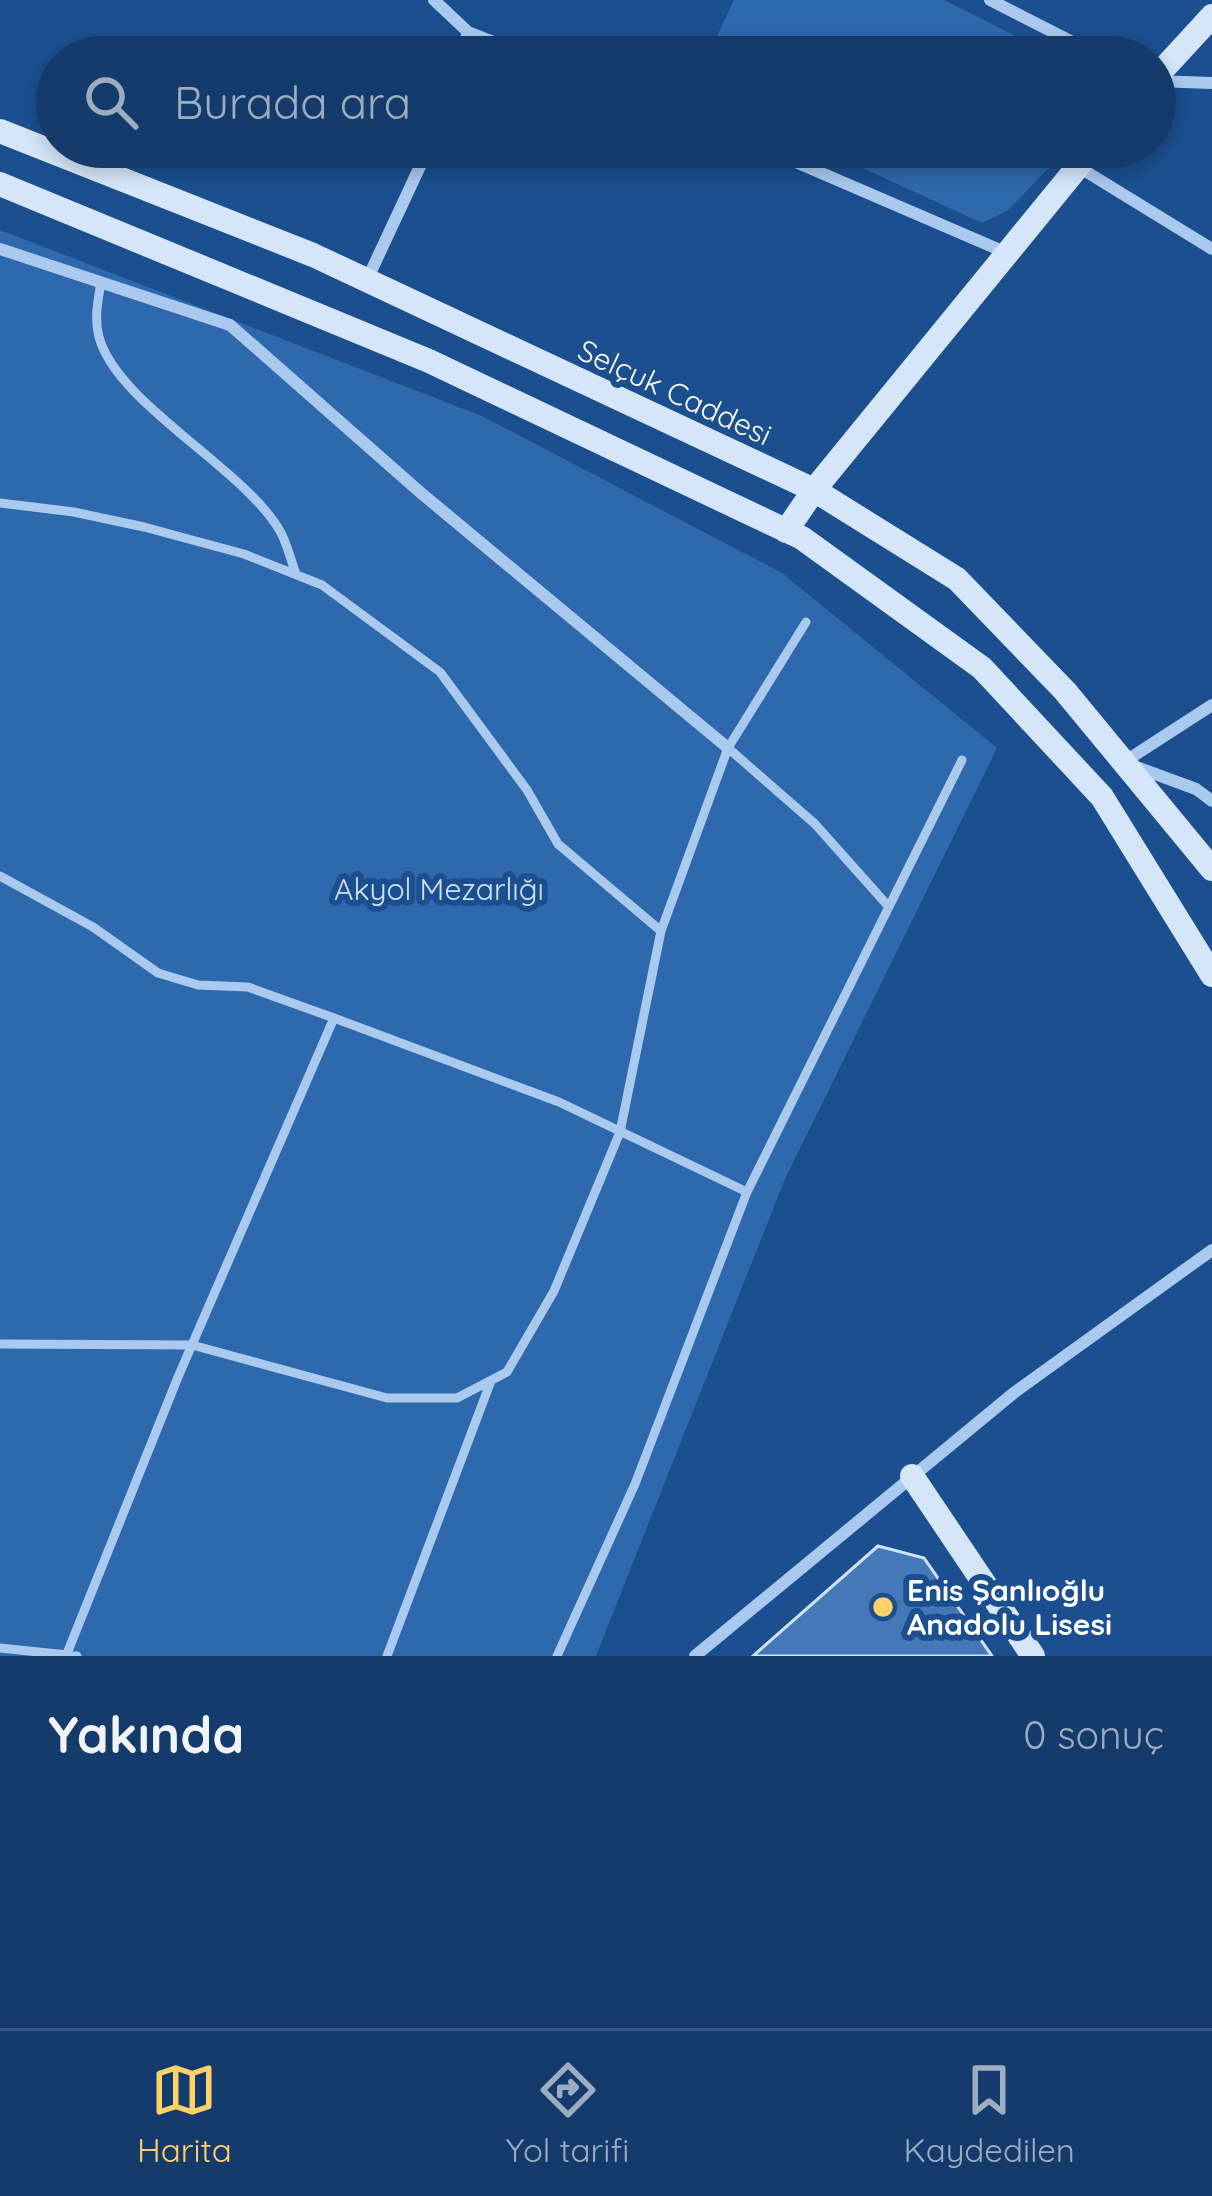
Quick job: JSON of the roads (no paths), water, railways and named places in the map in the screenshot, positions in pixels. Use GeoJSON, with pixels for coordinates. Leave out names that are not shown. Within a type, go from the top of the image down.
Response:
{"type":"FeatureCollection","features":[{"type":"Feature","properties":{"kind":"main road"},"geometry":{"type":"LineString","coordinates":[[1176,56],[1212,16]]}},
{"type":"Feature","properties":{"kind":"main road","name":"Selçuk Caddesi"},"geometry":{"type":"LineString","coordinates":[[0,130],[36,144]]}},
{"type":"Feature","properties":{"kind":"main road","name":"Selçuk Caddesi"},"geometry":{"type":"LineString","coordinates":[[95,168],[313,255],[814,490],[957,579],[1065,691],[1212,868]]}},
{"type":"Feature","properties":{"kind":"main road"},"geometry":{"type":"LineString","coordinates":[[786,531],[814,490],[1075,168]]}},
{"type":"Feature","properties":{"kind":"main road"},"geometry":{"type":"LineString","coordinates":[[0,184],[429,361],[786,531],[982,668],[1102,797],[1212,975]]}},
{"type":"Feature","properties":{"kind":"main road"},"geometry":{"type":"LineString","coordinates":[[912,1476],[1033,1656]]}},
{"type":"Feature","properties":{"kind":"street"},"geometry":{"type":"LineString","coordinates":[[434,0],[478,36]]}},
{"type":"Feature","properties":{"kind":"street"},"geometry":{"type":"LineString","coordinates":[[990,0],[1061,36]]}},
{"type":"Feature","properties":{"kind":"street"},"geometry":{"type":"LineString","coordinates":[[467,36],[468,32]]}},
{"type":"Feature","properties":{"kind":"street"},"geometry":{"type":"LineString","coordinates":[[1176,81],[1212,83]]}},
{"type":"Feature","properties":{"kind":"street"},"geometry":{"type":"LineString","coordinates":[[367,280],[419,168]]}},
{"type":"Feature","properties":{"kind":"street"},"geometry":{"type":"LineString","coordinates":[[810,168],[1006,253]]}},
{"type":"Feature","properties":{"kind":"street"},"geometry":{"type":"LineString","coordinates":[[1101,168],[1212,249]]}},
{"type":"Feature","properties":{"kind":"street"},"geometry":{"type":"LineString","coordinates":[[0,249],[230,326],[728,748]]}},
{"type":"Feature","properties":{"kind":"street"},"geometry":{"type":"LineString","coordinates":[[1124,762],[1212,706]]}},
{"type":"Feature","properties":{"kind":"street"},"geometry":{"type":"LineString","coordinates":[[1124,762],[1196,789],[1212,801]]}},
{"type":"Feature","properties":{"kind":"street"},"geometry":{"type":"LineString","coordinates":[[695,1656],[1015,1392],[1212,1250]]}},
{"type":"Feature","properties":{"kind":"lane"},"geometry":{"type":"LineString","coordinates":[[101,282],[95,316],[100,342],[118,370],[160,416],[238,482],[266,514],[280,531],[296,574]]}},
{"type":"Feature","properties":{"kind":"lane"},"geometry":{"type":"LineString","coordinates":[[0,503],[144,526],[244,554],[322,585],[440,672],[527,790],[558,844],[661,931]]}},
{"type":"Feature","properties":{"kind":"lane"},"geometry":{"type":"LineString","coordinates":[[0,1344],[192,1345],[387,1398],[458,1398],[507,1372],[554,1291],[620,1132],[661,931],[728,748],[806,622]]}},
{"type":"Feature","properties":{"kind":"lane"},"geometry":{"type":"LineString","coordinates":[[728,748],[815,824],[890,907]]}},
{"type":"Feature","properties":{"kind":"lane"},"geometry":{"type":"LineString","coordinates":[[556,1656],[635,1484],[747,1192],[962,760]]}},
{"type":"Feature","properties":{"kind":"lane"},"geometry":{"type":"LineString","coordinates":[[0,877],[93,927],[158,973],[198,985],[248,987],[334,1018],[559,1102],[747,1192]]}},
{"type":"Feature","properties":{"kind":"lane"},"geometry":{"type":"LineString","coordinates":[[67,1655],[192,1345],[334,1018]]}},
{"type":"Feature","properties":{"kind":"lane"},"geometry":{"type":"LineString","coordinates":[[387,1656],[491,1381]]}},
{"type":"Feature","properties":{"kind":"lane"},"geometry":{"type":"LineString","coordinates":[[0,1648],[77,1656]]}},
{"type":"Feature","properties":{"kind":"place","name":"Enis Şanlıoğlu Anadolu Lisesi"},"geometry":{"type":"Point","coordinates":[883,1607]}},
{"type":"Feature","properties":{"kind":"park label","name":"Akyol Mezarlığı"},"geometry":{"type":"Point","coordinates":[439,889]}}]}
